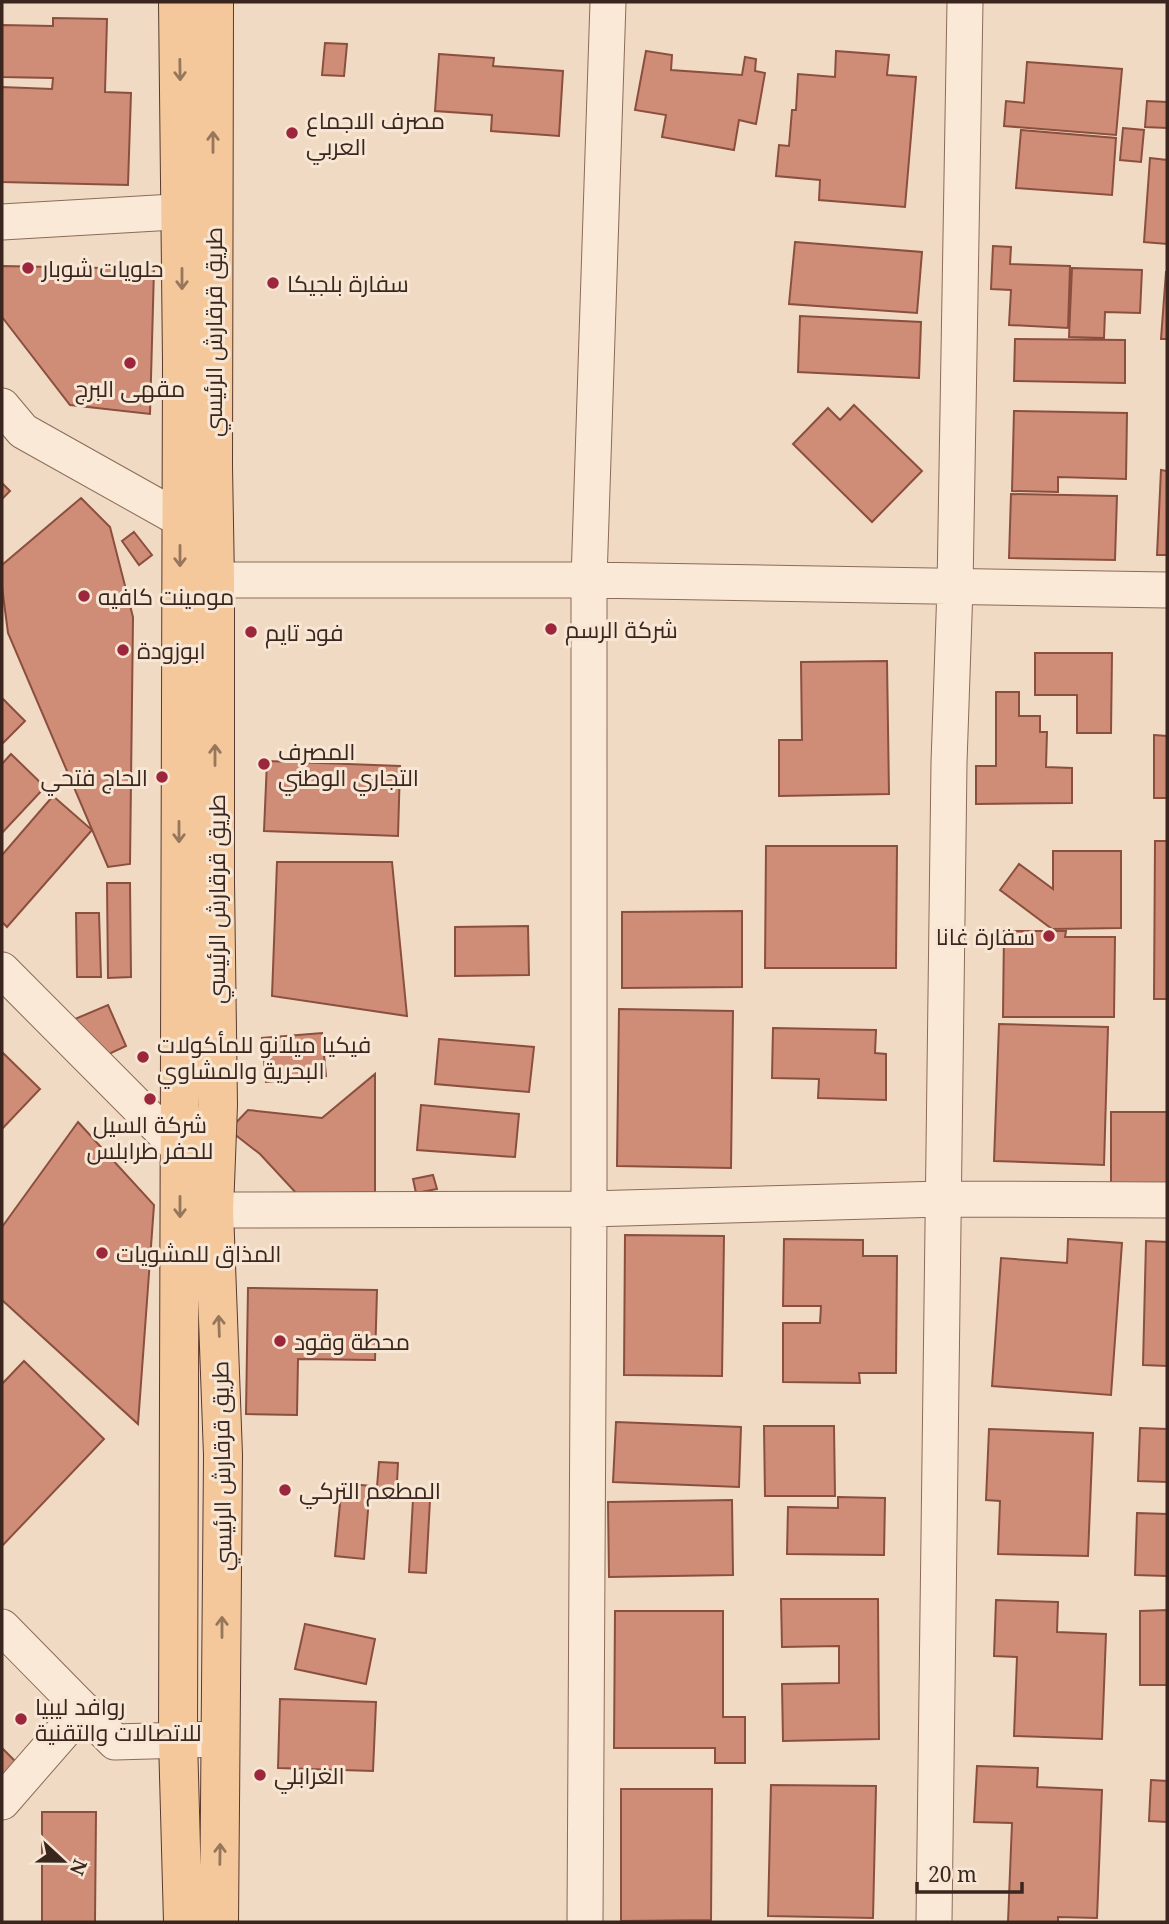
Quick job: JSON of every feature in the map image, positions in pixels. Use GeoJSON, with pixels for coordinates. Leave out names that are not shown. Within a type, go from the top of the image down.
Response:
{"type":"FeatureCollection","features":[{"type":"Feature","properties":{"kind":"main road","name":"طريق قرقارش الرئيسي"},"geometry":{"type":"LineString","coordinates":[[178,2],[198,211],[213,466],[218,1105],[214,1210],[223,1455],[219,1922]]}},
{"type":"Feature","properties":{"kind":"main road","name":"طريق قرقارش الرئيسي"},"geometry":{"type":"LineString","coordinates":[[183,1922],[178,1739],[180,519],[198,211],[214,2]]}},
{"type":"Feature","properties":{"kind":"street"},"geometry":{"type":"LineString","coordinates":[[585,1922],[589,580],[608,2]]}},
{"type":"Feature","properties":{"kind":"street"},"geometry":{"type":"LineString","coordinates":[[934,1922],[949,763],[955,587],[965,2]]}},
{"type":"Feature","properties":{"kind":"street"},"geometry":{"type":"LineString","coordinates":[[2,222],[198,211]]}},
{"type":"Feature","properties":{"kind":"street"},"geometry":{"type":"LineString","coordinates":[[2,406],[23,431],[180,519]]}},
{"type":"Feature","properties":{"kind":"street"},"geometry":{"type":"LineString","coordinates":[[215,580],[589,580],[1167,590]]}},
{"type":"Feature","properties":{"kind":"street"},"geometry":{"type":"LineString","coordinates":[[2,970],[179,1148]]}},
{"type":"Feature","properties":{"kind":"street"},"geometry":{"type":"LineString","coordinates":[[214,1210],[589,1209],[942,1199],[1167,1200]]}},
{"type":"Feature","properties":{"kind":"street"},"geometry":{"type":"LineString","coordinates":[[2,1627],[115,1742],[222,1738]]}},
{"type":"Feature","properties":{"kind":"street"},"geometry":{"type":"LineString","coordinates":[[2,1802],[83,1709]]}},
{"type":"Feature","properties":{"kind":"building"},"geometry":{"type":"Polygon","coordinates":[[[53,18],[107,19],[105,92],[131,93],[128,185],[2,182],[2,87],[52,89],[53,78],[2,77],[2,25],[53,26],[53,18]]]}},
{"type":"Feature","properties":{"kind":"building"},"geometry":{"type":"Polygon","coordinates":[[[325,43],[347,44],[344,76],[322,75],[325,43]]]}},
{"type":"Feature","properties":{"kind":"building"},"geometry":{"type":"Polygon","coordinates":[[[646,51],[672,55],[671,70],[742,75],[745,57],[756,59],[755,71],[765,73],[756,124],[739,120],[734,150],[662,137],[666,115],[635,110],[646,51]]]}},
{"type":"Feature","properties":{"kind":"building"},"geometry":{"type":"Polygon","coordinates":[[[836,51],[889,55],[887,75],[916,77],[905,207],[819,200],[820,180],[776,176],[779,145],[789,146],[792,110],[796,110],[798,74],[835,77],[836,51]]]}},
{"type":"Feature","properties":{"kind":"building"},"geometry":{"type":"Polygon","coordinates":[[[439,54],[494,58],[493,66],[563,71],[559,136],[491,131],[492,115],[435,111],[439,54]]]}},
{"type":"Feature","properties":{"kind":"building"},"geometry":{"type":"Polygon","coordinates":[[[1027,62],[1122,69],[1116,135],[1004,126],[1006,101],[1024,103],[1027,62]]]}},
{"type":"Feature","properties":{"kind":"building"},"geometry":{"type":"Polygon","coordinates":[[[1147,101],[1167,102],[1167,128],[1145,127],[1147,101]]]}},
{"type":"Feature","properties":{"kind":"building"},"geometry":{"type":"Polygon","coordinates":[[[1123,128],[1144,130],[1141,162],[1120,160],[1123,128]]]}},
{"type":"Feature","properties":{"kind":"building"},"geometry":{"type":"Polygon","coordinates":[[[1021,130],[1116,138],[1112,195],[1016,188],[1021,130]]]}},
{"type":"Feature","properties":{"kind":"building"},"geometry":{"type":"Polygon","coordinates":[[[1150,158],[1167,160],[1167,244],[1144,242],[1150,158]]]}},
{"type":"Feature","properties":{"kind":"building"},"geometry":{"type":"Polygon","coordinates":[[[795,242],[922,252],[917,313],[789,304],[795,242]]]}},
{"type":"Feature","properties":{"kind":"building"},"geometry":{"type":"Polygon","coordinates":[[[993,246],[1011,247],[1010,264],[1070,266],[1068,328],[1009,325],[1011,290],[991,289],[993,246]]]}},
{"type":"Feature","properties":{"kind":"building"},"geometry":{"type":"Polygon","coordinates":[[[2,266],[154,269],[150,414],[70,405],[2,317],[2,266]]]}},
{"type":"Feature","properties":{"kind":"building"},"geometry":{"type":"Polygon","coordinates":[[[1072,268],[1142,270],[1140,313],[1105,312],[1104,338],[1069,337],[1072,268]]]}},
{"type":"Feature","properties":{"kind":"building"},"geometry":{"type":"Polygon","coordinates":[[[1166,272],[1167,339],[1161,339],[1166,272]]]}},
{"type":"Feature","properties":{"kind":"building"},"geometry":{"type":"Polygon","coordinates":[[[800,316],[921,322],[919,378],[798,372],[800,316]]]}},
{"type":"Feature","properties":{"kind":"building"},"geometry":{"type":"Polygon","coordinates":[[[1015,339],[1125,340],[1125,383],[1014,381],[1015,339]]]}},
{"type":"Feature","properties":{"kind":"building"},"geometry":{"type":"Polygon","coordinates":[[[854,405],[922,471],[872,522],[793,444],[828,408],[840,420],[854,405]]]}},
{"type":"Feature","properties":{"kind":"building"},"geometry":{"type":"Polygon","coordinates":[[[1014,411],[1127,413],[1126,479],[1058,477],[1058,492],[1012,491],[1014,411]]]}},
{"type":"Feature","properties":{"kind":"building"},"geometry":{"type":"Polygon","coordinates":[[[1161,470],[1167,471],[1167,555],[1157,555],[1161,470]]]}},
{"type":"Feature","properties":{"kind":"building"},"geometry":{"type":"Polygon","coordinates":[[[2,483],[10,491],[2,499],[2,483]]]}},
{"type":"Feature","properties":{"kind":"building"},"geometry":{"type":"Polygon","coordinates":[[[1011,494],[1117,496],[1115,560],[1009,558],[1011,494]]]}},
{"type":"Feature","properties":{"kind":"building"},"geometry":{"type":"Polygon","coordinates":[[[81,498],[110,527],[133,617],[130,864],[108,867],[8,633],[2,587],[2,565],[81,498]]]}},
{"type":"Feature","properties":{"kind":"building"},"geometry":{"type":"Polygon","coordinates":[[[134,532],[152,555],[139,565],[122,541],[134,532]]]}},
{"type":"Feature","properties":{"kind":"building"},"geometry":{"type":"Polygon","coordinates":[[[1035,653],[1112,653],[1111,733],[1077,733],[1077,695],[1035,695],[1035,653]]]}},
{"type":"Feature","properties":{"kind":"building"},"geometry":{"type":"Polygon","coordinates":[[[887,661],[889,794],[779,796],[779,740],[802,740],[801,662],[887,661]]]}},
{"type":"Feature","properties":{"kind":"building"},"geometry":{"type":"Polygon","coordinates":[[[996,692],[1019,692],[1019,716],[1040,716],[1040,732],[1047,732],[1046,767],[1072,768],[1072,803],[976,804],[976,766],[996,766],[996,692]]]}},
{"type":"Feature","properties":{"kind":"building"},"geometry":{"type":"Polygon","coordinates":[[[2,698],[25,721],[2,744],[2,698]]]}},
{"type":"Feature","properties":{"kind":"building"},"geometry":{"type":"Polygon","coordinates":[[[1154,735],[1167,736],[1167,798],[1154,798],[1154,735]]]}},
{"type":"Feature","properties":{"kind":"building"},"geometry":{"type":"Polygon","coordinates":[[[11,754],[45,787],[2,833],[2,764],[11,754]]]}},
{"type":"Feature","properties":{"kind":"building"},"geometry":{"type":"Polygon","coordinates":[[[267,761],[400,766],[398,836],[264,831],[267,761]]]}},
{"type":"Feature","properties":{"kind":"building"},"geometry":{"type":"Polygon","coordinates":[[[53,796],[92,830],[7,927],[2,922],[2,855],[53,796]]]}},
{"type":"Feature","properties":{"kind":"building"},"geometry":{"type":"Polygon","coordinates":[[[1155,841],[1167,841],[1167,999],[1154,999],[1155,841]]]}},
{"type":"Feature","properties":{"kind":"building"},"geometry":{"type":"Polygon","coordinates":[[[766,846],[897,846],[896,968],[765,968],[766,846]]]}},
{"type":"Feature","properties":{"kind":"building"},"geometry":{"type":"Polygon","coordinates":[[[1053,851],[1121,851],[1121,928],[1052,929],[1000,890],[1019,864],[1053,889],[1053,851]]]}},
{"type":"Feature","properties":{"kind":"building"},"geometry":{"type":"Polygon","coordinates":[[[277,862],[392,862],[407,1016],[272,996],[277,862]]]}},
{"type":"Feature","properties":{"kind":"building"},"geometry":{"type":"Polygon","coordinates":[[[107,883],[130,883],[131,977],[108,978],[107,883]]]}},
{"type":"Feature","properties":{"kind":"building"},"geometry":{"type":"Polygon","coordinates":[[[742,911],[742,987],[622,988],[622,912],[742,911]]]}},
{"type":"Feature","properties":{"kind":"building"},"geometry":{"type":"Polygon","coordinates":[[[76,913],[99,913],[101,977],[77,977],[76,913]]]}},
{"type":"Feature","properties":{"kind":"building"},"geometry":{"type":"Polygon","coordinates":[[[528,926],[529,975],[455,976],[455,927],[528,926]]]}},
{"type":"Feature","properties":{"kind":"building"},"geometry":{"type":"Polygon","coordinates":[[[1004,931],[1066,931],[1065,937],[1115,937],[1114,1017],[1003,1017],[1004,931]]]}},
{"type":"Feature","properties":{"kind":"building"},"geometry":{"type":"Polygon","coordinates":[[[108,1005],[126,1046],[94,1061],[75,1019],[108,1005]]]}},
{"type":"Feature","properties":{"kind":"building"},"geometry":{"type":"Polygon","coordinates":[[[619,1009],[733,1011],[731,1168],[617,1166],[619,1009]]]}},
{"type":"Feature","properties":{"kind":"building"},"geometry":{"type":"Polygon","coordinates":[[[999,1024],[1108,1027],[1104,1165],[994,1161],[999,1024]]]}},
{"type":"Feature","properties":{"kind":"building"},"geometry":{"type":"Polygon","coordinates":[[[773,1028],[876,1030],[875,1053],[886,1054],[886,1100],[818,1098],[819,1079],[772,1078],[773,1028]]]}},
{"type":"Feature","properties":{"kind":"building"},"geometry":{"type":"Polygon","coordinates":[[[322,1033],[326,1076],[266,1082],[262,1038],[322,1033]]]}},
{"type":"Feature","properties":{"kind":"building"},"geometry":{"type":"Polygon","coordinates":[[[439,1039],[534,1047],[529,1092],[435,1084],[439,1039]]]}},
{"type":"Feature","properties":{"kind":"building"},"geometry":{"type":"Polygon","coordinates":[[[2,1052],[40,1089],[2,1129],[2,1052]]]}},
{"type":"Feature","properties":{"kind":"building"},"geometry":{"type":"Polygon","coordinates":[[[375,1074],[375,1192],[297,1194],[260,1154],[229,1130],[248,1110],[322,1118],[375,1074]]]}},
{"type":"Feature","properties":{"kind":"building"},"geometry":{"type":"Polygon","coordinates":[[[421,1105],[519,1114],[515,1157],[417,1150],[421,1105]]]}},
{"type":"Feature","properties":{"kind":"building"},"geometry":{"type":"Polygon","coordinates":[[[1111,1112],[1167,1112],[1167,1187],[1111,1188],[1111,1112]]]}},
{"type":"Feature","properties":{"kind":"building"},"geometry":{"type":"Polygon","coordinates":[[[78,1122],[154,1205],[138,1424],[2,1300],[2,1227],[78,1122]]]}},
{"type":"Feature","properties":{"kind":"building"},"geometry":{"type":"Polygon","coordinates":[[[433,1175],[437,1189],[416,1193],[413,1179],[433,1175]]]}},
{"type":"Feature","properties":{"kind":"building"},"geometry":{"type":"Polygon","coordinates":[[[625,1235],[724,1236],[722,1376],[624,1375],[625,1235]]]}},
{"type":"Feature","properties":{"kind":"building"},"geometry":{"type":"Polygon","coordinates":[[[784,1239],[863,1240],[863,1256],[897,1256],[896,1373],[859,1373],[860,1383],[783,1382],[783,1323],[820,1323],[821,1306],[783,1306],[784,1239]]]}},
{"type":"Feature","properties":{"kind":"building"},"geometry":{"type":"Polygon","coordinates":[[[1068,1239],[1122,1243],[1111,1395],[992,1386],[1001,1258],[1067,1263],[1068,1239]]]}},
{"type":"Feature","properties":{"kind":"building"},"geometry":{"type":"Polygon","coordinates":[[[1146,1241],[1167,1242],[1167,1366],[1143,1365],[1146,1241]]]}},
{"type":"Feature","properties":{"kind":"building"},"geometry":{"type":"Polygon","coordinates":[[[248,1288],[377,1290],[375,1360],[298,1359],[297,1415],[246,1414],[248,1288]]]}},
{"type":"Feature","properties":{"kind":"building"},"geometry":{"type":"Polygon","coordinates":[[[24,1361],[104,1439],[2,1546],[2,1384],[24,1361]]]}},
{"type":"Feature","properties":{"kind":"building"},"geometry":{"type":"Polygon","coordinates":[[[616,1422],[741,1427],[739,1487],[613,1482],[616,1422]]]}},
{"type":"Feature","properties":{"kind":"building"},"geometry":{"type":"Polygon","coordinates":[[[764,1426],[834,1426],[835,1496],[765,1496],[764,1426]]]}},
{"type":"Feature","properties":{"kind":"building"},"geometry":{"type":"Polygon","coordinates":[[[1140,1428],[1167,1429],[1167,1482],[1138,1481],[1140,1428]]]}},
{"type":"Feature","properties":{"kind":"building"},"geometry":{"type":"Polygon","coordinates":[[[989,1429],[1093,1433],[1088,1556],[998,1554],[1000,1501],[986,1500],[989,1429]]]}},
{"type":"Feature","properties":{"kind":"building"},"geometry":{"type":"Polygon","coordinates":[[[379,1462],[398,1463],[396,1501],[376,1499],[379,1462]]]}},
{"type":"Feature","properties":{"kind":"building"},"geometry":{"type":"Polygon","coordinates":[[[342,1483],[370,1486],[364,1559],[335,1556],[342,1483]]]}},
{"type":"Feature","properties":{"kind":"building"},"geometry":{"type":"Polygon","coordinates":[[[838,1497],[885,1498],[884,1555],[787,1554],[788,1507],[838,1508],[838,1497]]]}},
{"type":"Feature","properties":{"kind":"building"},"geometry":{"type":"Polygon","coordinates":[[[413,1499],[430,1500],[426,1573],[409,1572],[413,1499]]]}},
{"type":"Feature","properties":{"kind":"building"},"geometry":{"type":"Polygon","coordinates":[[[732,1500],[733,1575],[609,1577],[608,1502],[732,1500]]]}},
{"type":"Feature","properties":{"kind":"building"},"geometry":{"type":"Polygon","coordinates":[[[1137,1513],[1167,1514],[1167,1576],[1135,1575],[1137,1513]]]}},
{"type":"Feature","properties":{"kind":"building"},"geometry":{"type":"Polygon","coordinates":[[[781,1599],[878,1599],[879,1739],[783,1741],[782,1684],[839,1683],[839,1646],[782,1647],[781,1599]]]}},
{"type":"Feature","properties":{"kind":"building"},"geometry":{"type":"Polygon","coordinates":[[[996,1600],[1058,1602],[1057,1632],[1106,1634],[1102,1739],[1014,1736],[1017,1657],[994,1656],[996,1600]]]}},
{"type":"Feature","properties":{"kind":"building"},"geometry":{"type":"Polygon","coordinates":[[[1167,1610],[1167,1685],[1140,1685],[1140,1611],[1167,1610]]]}},
{"type":"Feature","properties":{"kind":"building"},"geometry":{"type":"Polygon","coordinates":[[[615,1611],[723,1611],[723,1717],[745,1717],[745,1763],[715,1763],[715,1748],[614,1748],[615,1611]]]}},
{"type":"Feature","properties":{"kind":"building"},"geometry":{"type":"Polygon","coordinates":[[[305,1624],[375,1639],[366,1684],[295,1669],[305,1624]]]}},
{"type":"Feature","properties":{"kind":"building"},"geometry":{"type":"Polygon","coordinates":[[[280,1699],[376,1702],[373,1771],[278,1768],[280,1699]]]}},
{"type":"Feature","properties":{"kind":"building"},"geometry":{"type":"Polygon","coordinates":[[[2,1748],[16,1762],[2,1776],[2,1748]]]}},
{"type":"Feature","properties":{"kind":"building"},"geometry":{"type":"Polygon","coordinates":[[[977,1766],[1038,1768],[1037,1787],[1102,1790],[1097,1918],[1058,1917],[1058,1922],[1008,1922],[1012,1823],[974,1822],[977,1766]]]}},
{"type":"Feature","properties":{"kind":"building"},"geometry":{"type":"Polygon","coordinates":[[[1151,1780],[1167,1781],[1167,1822],[1149,1821],[1151,1780]]]}},
{"type":"Feature","properties":{"kind":"building"},"geometry":{"type":"Polygon","coordinates":[[[771,1785],[876,1786],[873,1918],[768,1916],[771,1785]]]}},
{"type":"Feature","properties":{"kind":"building"},"geometry":{"type":"Polygon","coordinates":[[[621,1789],[712,1789],[711,1920],[621,1921],[621,1789]]]}},
{"type":"Feature","properties":{"kind":"building"},"geometry":{"type":"Polygon","coordinates":[[[42,1812],[96,1812],[95,1922],[42,1922],[42,1812]]]}},
{"type":"Feature","properties":{"kind":"place","name":"مصرف الاجماع العربي"},"geometry":{"type":"Point","coordinates":[292,133]}},
{"type":"Feature","properties":{"kind":"place","name":"حلويات شوبار"},"geometry":{"type":"Point","coordinates":[28,268]}},
{"type":"Feature","properties":{"kind":"place","name":"سفارة بلجيكا"},"geometry":{"type":"Point","coordinates":[273,283]}},
{"type":"Feature","properties":{"kind":"place","name":"مقهى البرج"},"geometry":{"type":"Point","coordinates":[130,363]}},
{"type":"Feature","properties":{"kind":"place","name":"مومينت كافيه"},"geometry":{"type":"Point","coordinates":[84,596]}},
{"type":"Feature","properties":{"kind":"place","name":"شركة الرسم"},"geometry":{"type":"Point","coordinates":[551,629]}},
{"type":"Feature","properties":{"kind":"place","name":"فود تايم"},"geometry":{"type":"Point","coordinates":[251,632]}},
{"type":"Feature","properties":{"kind":"place","name":"ابوزودة"},"geometry":{"type":"Point","coordinates":[123,650]}},
{"type":"Feature","properties":{"kind":"place","name":"المصرف التجاري الوطني"},"geometry":{"type":"Point","coordinates":[264,764]}},
{"type":"Feature","properties":{"kind":"place","name":"الحاج فتحي"},"geometry":{"type":"Point","coordinates":[162,777]}},
{"type":"Feature","properties":{"kind":"place","name":"سفارة غانا"},"geometry":{"type":"Point","coordinates":[1049,936]}},
{"type":"Feature","properties":{"kind":"place","name":"فيكيا ميلانو للمأكولات البحرية والمشاوي"},"geometry":{"type":"Point","coordinates":[143,1057]}},
{"type":"Feature","properties":{"kind":"place","name":"شركة السيل للحفر طرابلس"},"geometry":{"type":"Point","coordinates":[150,1099]}},
{"type":"Feature","properties":{"kind":"place","name":"المذاق للمشويات"},"geometry":{"type":"Point","coordinates":[102,1253]}},
{"type":"Feature","properties":{"kind":"place","name":"محطة وقود"},"geometry":{"type":"Point","coordinates":[280,1341]}},
{"type":"Feature","properties":{"kind":"place","name":"المطعم التركي"},"geometry":{"type":"Point","coordinates":[285,1490]}},
{"type":"Feature","properties":{"kind":"place","name":"روافد ليبيا للاتصالات والتقنية"},"geometry":{"type":"Point","coordinates":[21,1719]}},
{"type":"Feature","properties":{"kind":"place","name":"الغرابلي"},"geometry":{"type":"Point","coordinates":[260,1775]}}]}
